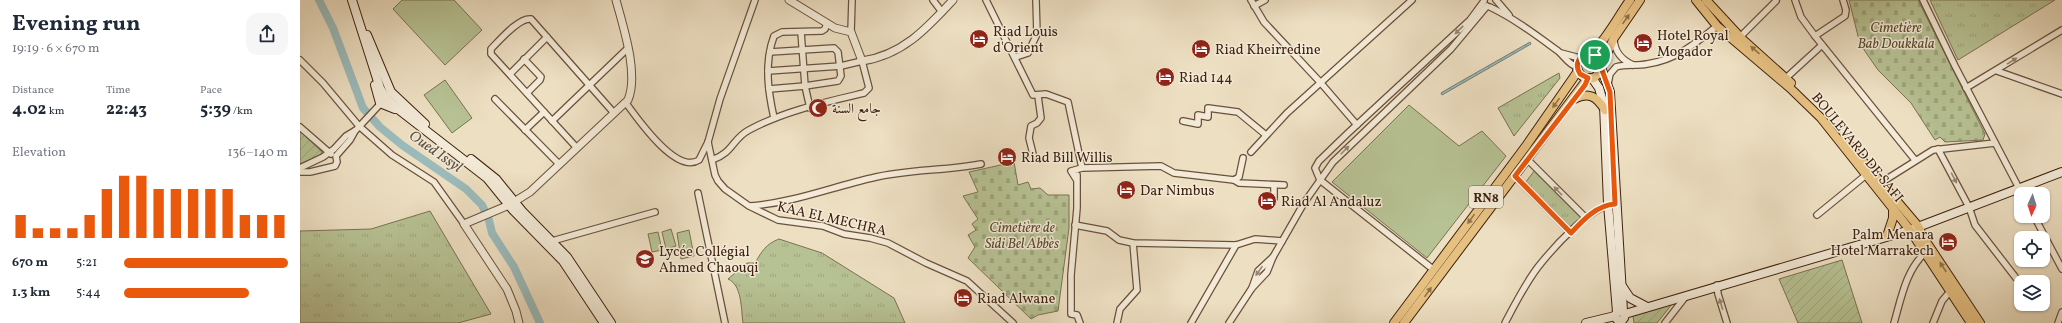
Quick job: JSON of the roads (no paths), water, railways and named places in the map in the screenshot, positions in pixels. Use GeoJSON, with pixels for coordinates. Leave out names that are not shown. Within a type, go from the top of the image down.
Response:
{"type":"FeatureCollection","features":[{"type":"Feature","properties":{"kind":"main road"},"geometry":{"type":"LineString","coordinates":[[352,0],[359,21],[360,30],[384,100],[398,109],[487,178],[563,261],[604,323]]}},
{"type":"Feature","properties":{"kind":"main road"},"geometry":{"type":"LineString","coordinates":[[1583,56],[1598,46],[1630,0]]}},
{"type":"Feature","properties":{"kind":"main road","name":"RN8"},"geometry":{"type":"LineString","coordinates":[[1404,323],[1590,78],[1597,76],[1614,38],[1640,0]]}},
{"type":"Feature","properties":{"kind":"main road","name":"BOULEVARD DE SAFI"},"geometry":{"type":"LineString","coordinates":[[1696,0],[1792,87],[1882,182],[1918,226],[1953,288]]}},
{"type":"Feature","properties":{"kind":"main road","name":"BOULEVARD DE SAFI"},"geometry":{"type":"LineString","coordinates":[[1706,0],[1717,26],[1739,40],[1786,78],[1792,87]]}},
{"type":"Feature","properties":{"kind":"main road"},"geometry":{"type":"LineString","coordinates":[[359,21],[366,31],[384,100],[418,118],[496,179],[512,204],[569,259],[611,323]]}},
{"type":"Feature","properties":{"kind":"main road"},"geometry":{"type":"LineString","coordinates":[[1583,56],[1596,55],[1608,84],[1611,100],[1612,204],[1621,285],[1621,317]]}},
{"type":"Feature","properties":{"kind":"main road","name":"RN8"},"geometry":{"type":"LineString","coordinates":[[1394,323],[1526,146],[1578,69],[1583,56]]}},
{"type":"Feature","properties":{"kind":"main road"},"geometry":{"type":"LineString","coordinates":[[1578,69],[1583,77],[1590,78],[1601,94],[1604,110],[1621,317]]}},
{"type":"Feature","properties":{"kind":"main road"},"geometry":{"type":"LineString","coordinates":[[1573,100],[1583,95],[1592,96],[1599,101],[1604,110]]}},
{"type":"Feature","properties":{"kind":"main road","name":"BOULEVARD DE SAFI"},"geometry":{"type":"LineString","coordinates":[[1836,133],[1866,175],[1910,230],[1925,253],[1953,288]]}},
{"type":"Feature","properties":{"kind":"main road"},"geometry":{"type":"LineString","coordinates":[[2029,187],[2062,172]]}},
{"type":"Feature","properties":{"kind":"main road"},"geometry":{"type":"LineString","coordinates":[[1586,323],[1621,317],[1647,307],[1717,285],[1910,230],[1969,207],[2014,193]]}},
{"type":"Feature","properties":{"kind":"main road"},"geometry":{"type":"LineString","coordinates":[[1887,236],[1893,218],[1892,209]]}},
{"type":"Feature","properties":{"kind":"main road"},"geometry":{"type":"LineString","coordinates":[[1621,285],[1630,298],[1647,307]]}},
{"type":"Feature","properties":{"kind":"main road"},"geometry":{"type":"LineString","coordinates":[[1953,288],[1963,304],[1971,323]]}},
{"type":"Feature","properties":{"kind":"main road"},"geometry":{"type":"LineString","coordinates":[[1963,304],[1980,323]]}},
{"type":"Feature","properties":{"kind":"street"},"geometry":{"type":"LineString","coordinates":[[466,223],[500,210],[530,192],[626,102],[630,95],[632,81],[616,0]]}},
{"type":"Feature","properties":{"kind":"street"},"geometry":{"type":"LineString","coordinates":[[626,102],[655,141],[666,151],[680,159],[690,162],[697,161],[708,142],[722,94],[755,0]]}},
{"type":"Feature","properties":{"kind":"street"},"geometry":{"type":"LineString","coordinates":[[790,0],[842,31],[851,32]]}},
{"type":"Feature","properties":{"kind":"street"},"geometry":{"type":"LineString","coordinates":[[712,160],[728,153],[745,132],[774,118],[867,92],[869,85],[851,32],[852,0]]}},
{"type":"Feature","properties":{"kind":"street"},"geometry":{"type":"LineString","coordinates":[[933,0],[942,12]]}},
{"type":"Feature","properties":{"kind":"street"},"geometry":{"type":"LineString","coordinates":[[768,71],[841,66],[884,55],[903,46],[929,26],[953,0]]}},
{"type":"Feature","properties":{"kind":"street"},"geometry":{"type":"LineString","coordinates":[[986,0],[1034,95],[1038,96],[1046,94],[1068,102],[1080,169],[1076,179],[1077,203],[1071,275],[1070,314],[1078,315],[1080,323]]}},
{"type":"Feature","properties":{"kind":"street"},"geometry":{"type":"LineString","coordinates":[[1016,57],[1028,53],[1037,34],[1036,0]]}},
{"type":"Feature","properties":{"kind":"street"},"geometry":{"type":"LineString","coordinates":[[1251,0],[1264,22],[1275,35],[1320,82],[1357,125]]}},
{"type":"Feature","properties":{"kind":"street"},"geometry":{"type":"LineString","coordinates":[[1254,6],[1264,0]]}},
{"type":"Feature","properties":{"kind":"street"},"geometry":{"type":"LineString","coordinates":[[1251,152],[1266,135],[1320,82],[1412,0]]}},
{"type":"Feature","properties":{"kind":"street"},"geometry":{"type":"LineString","coordinates":[[1487,4],[1495,5],[1496,0],[1512,18]]}},
{"type":"Feature","properties":{"kind":"street"},"geometry":{"type":"LineString","coordinates":[[1739,40],[1776,0]]}},
{"type":"Feature","properties":{"kind":"street"},"geometry":{"type":"LineString","coordinates":[[1795,0],[1801,17],[1815,36],[1916,160]]}},
{"type":"Feature","properties":{"kind":"street"},"geometry":{"type":"LineString","coordinates":[[1815,36],[1845,16],[1846,10],[1843,0]]}},
{"type":"Feature","properties":{"kind":"street"},"geometry":{"type":"LineString","coordinates":[[1923,0],[1966,88],[2018,187]]}},
{"type":"Feature","properties":{"kind":"street"},"geometry":{"type":"LineString","coordinates":[[1487,4],[1512,18],[1561,53],[1568,62],[1578,69]]}},
{"type":"Feature","properties":{"kind":"street"},"geometry":{"type":"LineString","coordinates":[[1434,270],[1320,180],[1317,174],[1316,165],[1348,133],[1487,4]]}},
{"type":"Feature","properties":{"kind":"street"},"geometry":{"type":"LineString","coordinates":[[1229,323],[1252,288],[1258,271],[1273,257],[1282,240],[1333,162],[1451,49],[1487,4]]}},
{"type":"Feature","properties":{"kind":"street"},"geometry":{"type":"LineString","coordinates":[[577,148],[491,54],[490,51],[495,45],[513,28],[528,18],[531,19],[614,113]]}},
{"type":"Feature","properties":{"kind":"street"},"geometry":{"type":"LineString","coordinates":[[774,118],[769,89],[768,71],[770,52],[775,35],[822,31],[825,29],[827,23]]}},
{"type":"Feature","properties":{"kind":"street"},"geometry":{"type":"LineString","coordinates":[[1608,84],[1610,74],[1615,68],[1633,65],[1646,65],[1673,57],[1689,49],[1717,26]]}},
{"type":"Feature","properties":{"kind":"street"},"geometry":{"type":"LineString","coordinates":[[1966,88],[1997,71],[2062,30]]}},
{"type":"Feature","properties":{"kind":"street"},"geometry":{"type":"LineString","coordinates":[[801,32],[805,69],[805,86],[810,108]]}},
{"type":"Feature","properties":{"kind":"street"},"geometry":{"type":"LineString","coordinates":[[510,74],[547,36]]}},
{"type":"Feature","properties":{"kind":"street"},"geometry":{"type":"LineString","coordinates":[[1614,38],[1617,53],[1633,65]]}},
{"type":"Feature","properties":{"kind":"street"},"geometry":{"type":"LineString","coordinates":[[1786,78],[1822,45]]}},
{"type":"Feature","properties":{"kind":"street"},"geometry":{"type":"LineString","coordinates":[[769,89],[805,86],[839,80],[841,76],[841,66],[838,52],[834,48],[770,52]]}},
{"type":"Feature","properties":{"kind":"street"},"geometry":{"type":"LineString","coordinates":[[552,121],[627,50]]}},
{"type":"Feature","properties":{"kind":"street"},"geometry":{"type":"LineString","coordinates":[[1561,53],[1583,56]]}},
{"type":"Feature","properties":{"kind":"street"},"geometry":{"type":"LineString","coordinates":[[524,59],[541,77],[540,80],[527,93]]}},
{"type":"Feature","properties":{"kind":"street"},"geometry":{"type":"LineString","coordinates":[[300,60],[323,83],[359,126],[392,155],[434,182],[466,223],[507,289],[519,323]]}},
{"type":"Feature","properties":{"kind":"street"},"geometry":{"type":"LineString","coordinates":[[1997,71],[2062,94]]}},
{"type":"Feature","properties":{"kind":"street"},"geometry":{"type":"LineString","coordinates":[[1033,154],[1028,132],[1031,126],[1037,123],[1041,117],[1038,96]]}},
{"type":"Feature","properties":{"kind":"street"},"geometry":{"type":"LineString","coordinates":[[495,99],[559,164]]}},
{"type":"Feature","properties":{"kind":"street"},"geometry":{"type":"LineString","coordinates":[[300,168],[328,153],[359,126],[384,100]]}},
{"type":"Feature","properties":{"kind":"street"},"geometry":{"type":"LineString","coordinates":[[1183,121],[1198,124],[1198,116],[1208,117],[1208,108],[1238,112],[1266,135]]}},
{"type":"Feature","properties":{"kind":"street"},"geometry":{"type":"LineString","coordinates":[[525,130],[544,112]]}},
{"type":"Feature","properties":{"kind":"street"},"geometry":{"type":"LineString","coordinates":[[1372,112],[1379,118]]}},
{"type":"Feature","properties":{"kind":"street"},"geometry":{"type":"LineString","coordinates":[[300,172],[310,172],[333,168],[336,164],[336,158],[359,126]]}},
{"type":"Feature","properties":{"kind":"street"},"geometry":{"type":"LineString","coordinates":[[300,127],[328,153],[336,158]]}},
{"type":"Feature","properties":{"kind":"street"},"geometry":{"type":"LineString","coordinates":[[1348,133],[1355,140]]}},
{"type":"Feature","properties":{"kind":"street","name":"KAA EL MECHRA"},"geometry":{"type":"LineString","coordinates":[[708,142],[715,175],[720,184],[749,206],[778,220],[823,226],[844,234],[870,238],[888,243],[926,263],[967,281],[1013,323]]}},
{"type":"Feature","properties":{"kind":"street"},"geometry":{"type":"LineString","coordinates":[[1882,182],[1916,160],[1938,149],[1995,143]]}},
{"type":"Feature","properties":{"kind":"street"},"geometry":{"type":"LineString","coordinates":[[1938,149],[1969,207],[1975,225],[2014,275]]}},
{"type":"Feature","properties":{"kind":"street"},"geometry":{"type":"LineString","coordinates":[[1325,155],[1333,162]]}},
{"type":"Feature","properties":{"kind":"street"},"geometry":{"type":"LineString","coordinates":[[1234,180],[1240,175],[1243,158]]}},
{"type":"Feature","properties":{"kind":"street"},"geometry":{"type":"LineString","coordinates":[[1528,159],[1586,218]]}},
{"type":"Feature","properties":{"kind":"street"},"geometry":{"type":"LineString","coordinates":[[749,206],[764,205],[871,178],[981,164]]}},
{"type":"Feature","properties":{"kind":"street"},"geometry":{"type":"LineString","coordinates":[[1076,179],[1071,171],[1080,169],[1161,166],[1174,173],[1234,180],[1237,183],[1274,186],[1284,185]]}},
{"type":"Feature","properties":{"kind":"street"},"geometry":{"type":"LineString","coordinates":[[1817,215],[1866,175]]}},
{"type":"Feature","properties":{"kind":"street"},"geometry":{"type":"LineString","coordinates":[[1515,176],[1571,233]]}},
{"type":"Feature","properties":{"kind":"street"},"geometry":{"type":"LineString","coordinates":[[1274,186],[1274,198]]}},
{"type":"Feature","properties":{"kind":"street"},"geometry":{"type":"LineString","coordinates":[[698,193],[725,323]]}},
{"type":"Feature","properties":{"kind":"street"},"geometry":{"type":"LineString","coordinates":[[1505,323],[1537,268],[1586,218],[1599,208],[1612,204]]}},
{"type":"Feature","properties":{"kind":"street","name":"KAA EL MECHRA"},"geometry":{"type":"LineString","coordinates":[[764,205],[765,214]]}},
{"type":"Feature","properties":{"kind":"street"},"geometry":{"type":"LineString","coordinates":[[552,241],[655,212]]}},
{"type":"Feature","properties":{"kind":"street"},"geometry":{"type":"LineString","coordinates":[[2038,223],[2062,269]]}},
{"type":"Feature","properties":{"kind":"street"},"geometry":{"type":"LineString","coordinates":[[1075,225],[1107,231],[1119,240],[1133,243],[1236,245],[1255,239],[1282,240]]}},
{"type":"Feature","properties":{"kind":"street"},"geometry":{"type":"LineString","coordinates":[[1117,323],[1120,309],[1137,290],[1137,274],[1133,243]]}},
{"type":"Feature","properties":{"kind":"street"},"geometry":{"type":"LineString","coordinates":[[1191,323],[1236,245]]}},
{"type":"Feature","properties":{"kind":"street"},"geometry":{"type":"LineString","coordinates":[[1894,323],[1909,276],[1916,262],[1925,253]]}},
{"type":"Feature","properties":{"kind":"street"},"geometry":{"type":"LineString","coordinates":[[1717,285],[1718,294],[1727,323]]}},
{"type":"Feature","properties":{"kind":"street"},"geometry":{"type":"LineString","coordinates":[[1933,323],[1942,301],[1953,288]]}},
{"type":"Feature","properties":{"kind":"street"},"geometry":{"type":"LineString","coordinates":[[1665,323],[1687,295]]}},
{"type":"Feature","properties":{"kind":"street"},"geometry":{"type":"LineString","coordinates":[[2058,323],[2062,312]]}},
{"type":"Feature","properties":{"kind":"water"},"geometry":{"type":"Polygon","coordinates":[[[1530,42],[1531,44],[1442,95],[1441,93],[1530,42]]]}},
{"type":"Feature","properties":{"kind":"waterway","name":"Oued Issyl"},"geometry":{"type":"LineString","coordinates":[[319,0],[333,28],[363,108],[380,127],[402,145],[466,189],[482,205],[489,220],[492,233],[514,267],[540,323]]}},
{"type":"Feature","properties":{"kind":"place","name":"Riad Louis d'Orient"},"geometry":{"type":"Point","coordinates":[979,39]}},
{"type":"Feature","properties":{"kind":"place","name":"Hotel Royal Mogador"},"geometry":{"type":"Point","coordinates":[1643,43]}},
{"type":"Feature","properties":{"kind":"place","name":"Riad Kheirredine"},"geometry":{"type":"Point","coordinates":[1201,49]}},
{"type":"Feature","properties":{"kind":"place","name":"Riad 144"},"geometry":{"type":"Point","coordinates":[1165,77]}},
{"type":"Feature","properties":{"kind":"place","name":"جامع السنة"},"geometry":{"type":"Point","coordinates":[818,108]}},
{"type":"Feature","properties":{"kind":"place","name":"Riad Bill Willis"},"geometry":{"type":"Point","coordinates":[1007,157]}},
{"type":"Feature","properties":{"kind":"place","name":"Dar Nimbus"},"geometry":{"type":"Point","coordinates":[1126,190]}},
{"type":"Feature","properties":{"kind":"place","name":"Riad Al Andaluz"},"geometry":{"type":"Point","coordinates":[1267,201]}},
{"type":"Feature","properties":{"kind":"place","name":"Palm Menara Hotel Marrakech"},"geometry":{"type":"Point","coordinates":[1948,242]}},
{"type":"Feature","properties":{"kind":"place","name":"Lycée Collégial Ahmed Chaouqi"},"geometry":{"type":"Point","coordinates":[645,259]}},
{"type":"Feature","properties":{"kind":"place","name":"Riad Alwane"},"geometry":{"type":"Point","coordinates":[963,298]}},
{"type":"Feature","properties":{"kind":"park label","name":"Cimetière Bab Doukkala"},"geometry":{"type":"Point","coordinates":[1896,36]}},
{"type":"Feature","properties":{"kind":"park label","name":"Cimetière de Sidi Bel Abbès"},"geometry":{"type":"Point","coordinates":[1022,236]}}]}
